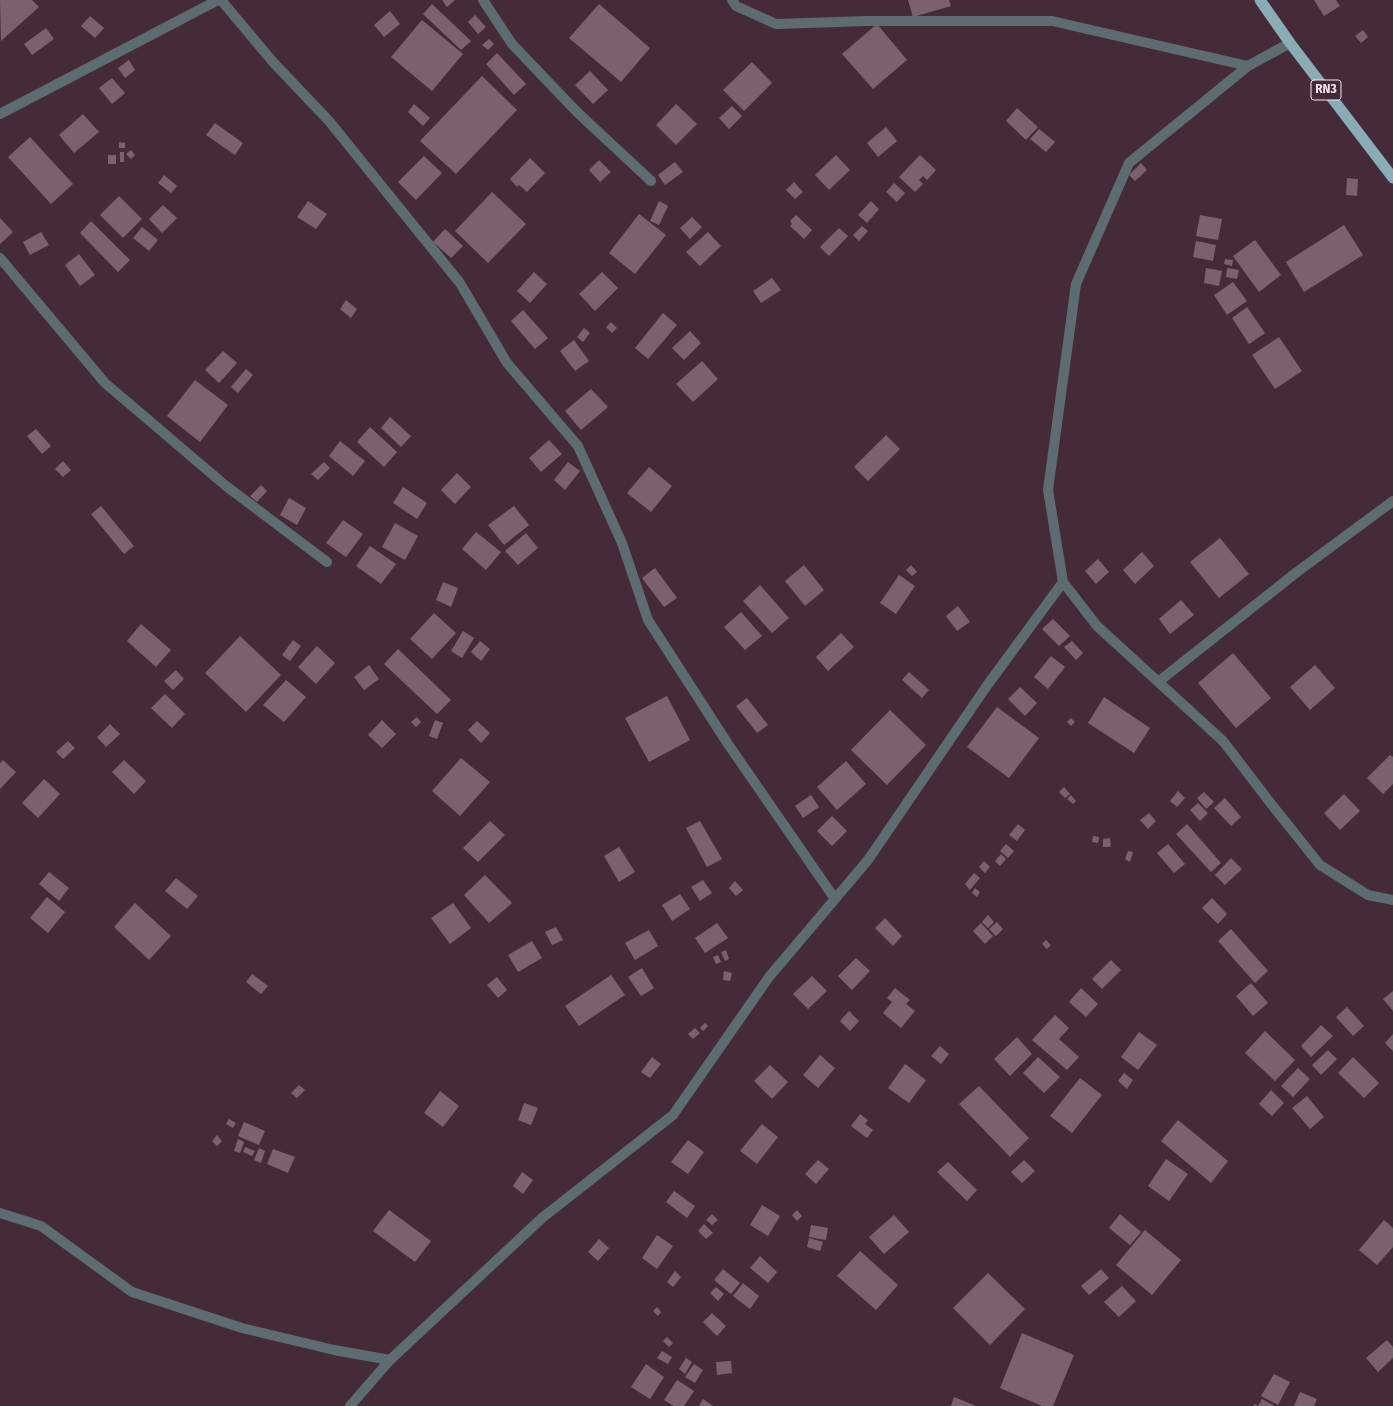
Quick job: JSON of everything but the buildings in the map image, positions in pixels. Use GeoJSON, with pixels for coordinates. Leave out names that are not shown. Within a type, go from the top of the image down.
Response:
{"type":"FeatureCollection","features":[{"type":"Feature","properties":{"kind":"highway","name":"RN3"},"geometry":{"type":"LineString","coordinates":[[1260,0],[1290,43],[1393,178]]}},
{"type":"Feature","properties":{"kind":"street"},"geometry":{"type":"LineString","coordinates":[[0,114],[220,0],[273,62],[329,121],[460,283],[507,363],[578,446],[622,543],[648,620],[728,744],[835,899]]}},
{"type":"Feature","properties":{"kind":"street"},"geometry":{"type":"LineString","coordinates":[[483,0],[512,44],[578,112],[651,181]]}},
{"type":"Feature","properties":{"kind":"street"},"geometry":{"type":"LineString","coordinates":[[732,0],[736,6],[776,24],[867,21],[1052,21],[1248,66]]}},
{"type":"Feature","properties":{"kind":"street"},"geometry":{"type":"LineString","coordinates":[[1290,43],[1248,66],[1129,163],[1076,284],[1048,490],[1063,582],[1097,626],[1223,741],[1320,865],[1368,895],[1393,900]]}},
{"type":"Feature","properties":{"kind":"street"},"geometry":{"type":"LineString","coordinates":[[0,258],[105,383],[226,486],[327,562]]}},
{"type":"Feature","properties":{"kind":"street"},"geometry":{"type":"LineString","coordinates":[[1158,682],[1297,572],[1393,501]]}},
{"type":"Feature","properties":{"kind":"street"},"geometry":{"type":"LineString","coordinates":[[350,1406],[390,1360],[542,1218],[673,1115],[769,977],[868,860],[986,687],[1063,582]]}},
{"type":"Feature","properties":{"kind":"street"},"geometry":{"type":"LineString","coordinates":[[0,1213],[41,1226],[132,1292],[242,1328],[334,1350],[390,1360]]}}]}
